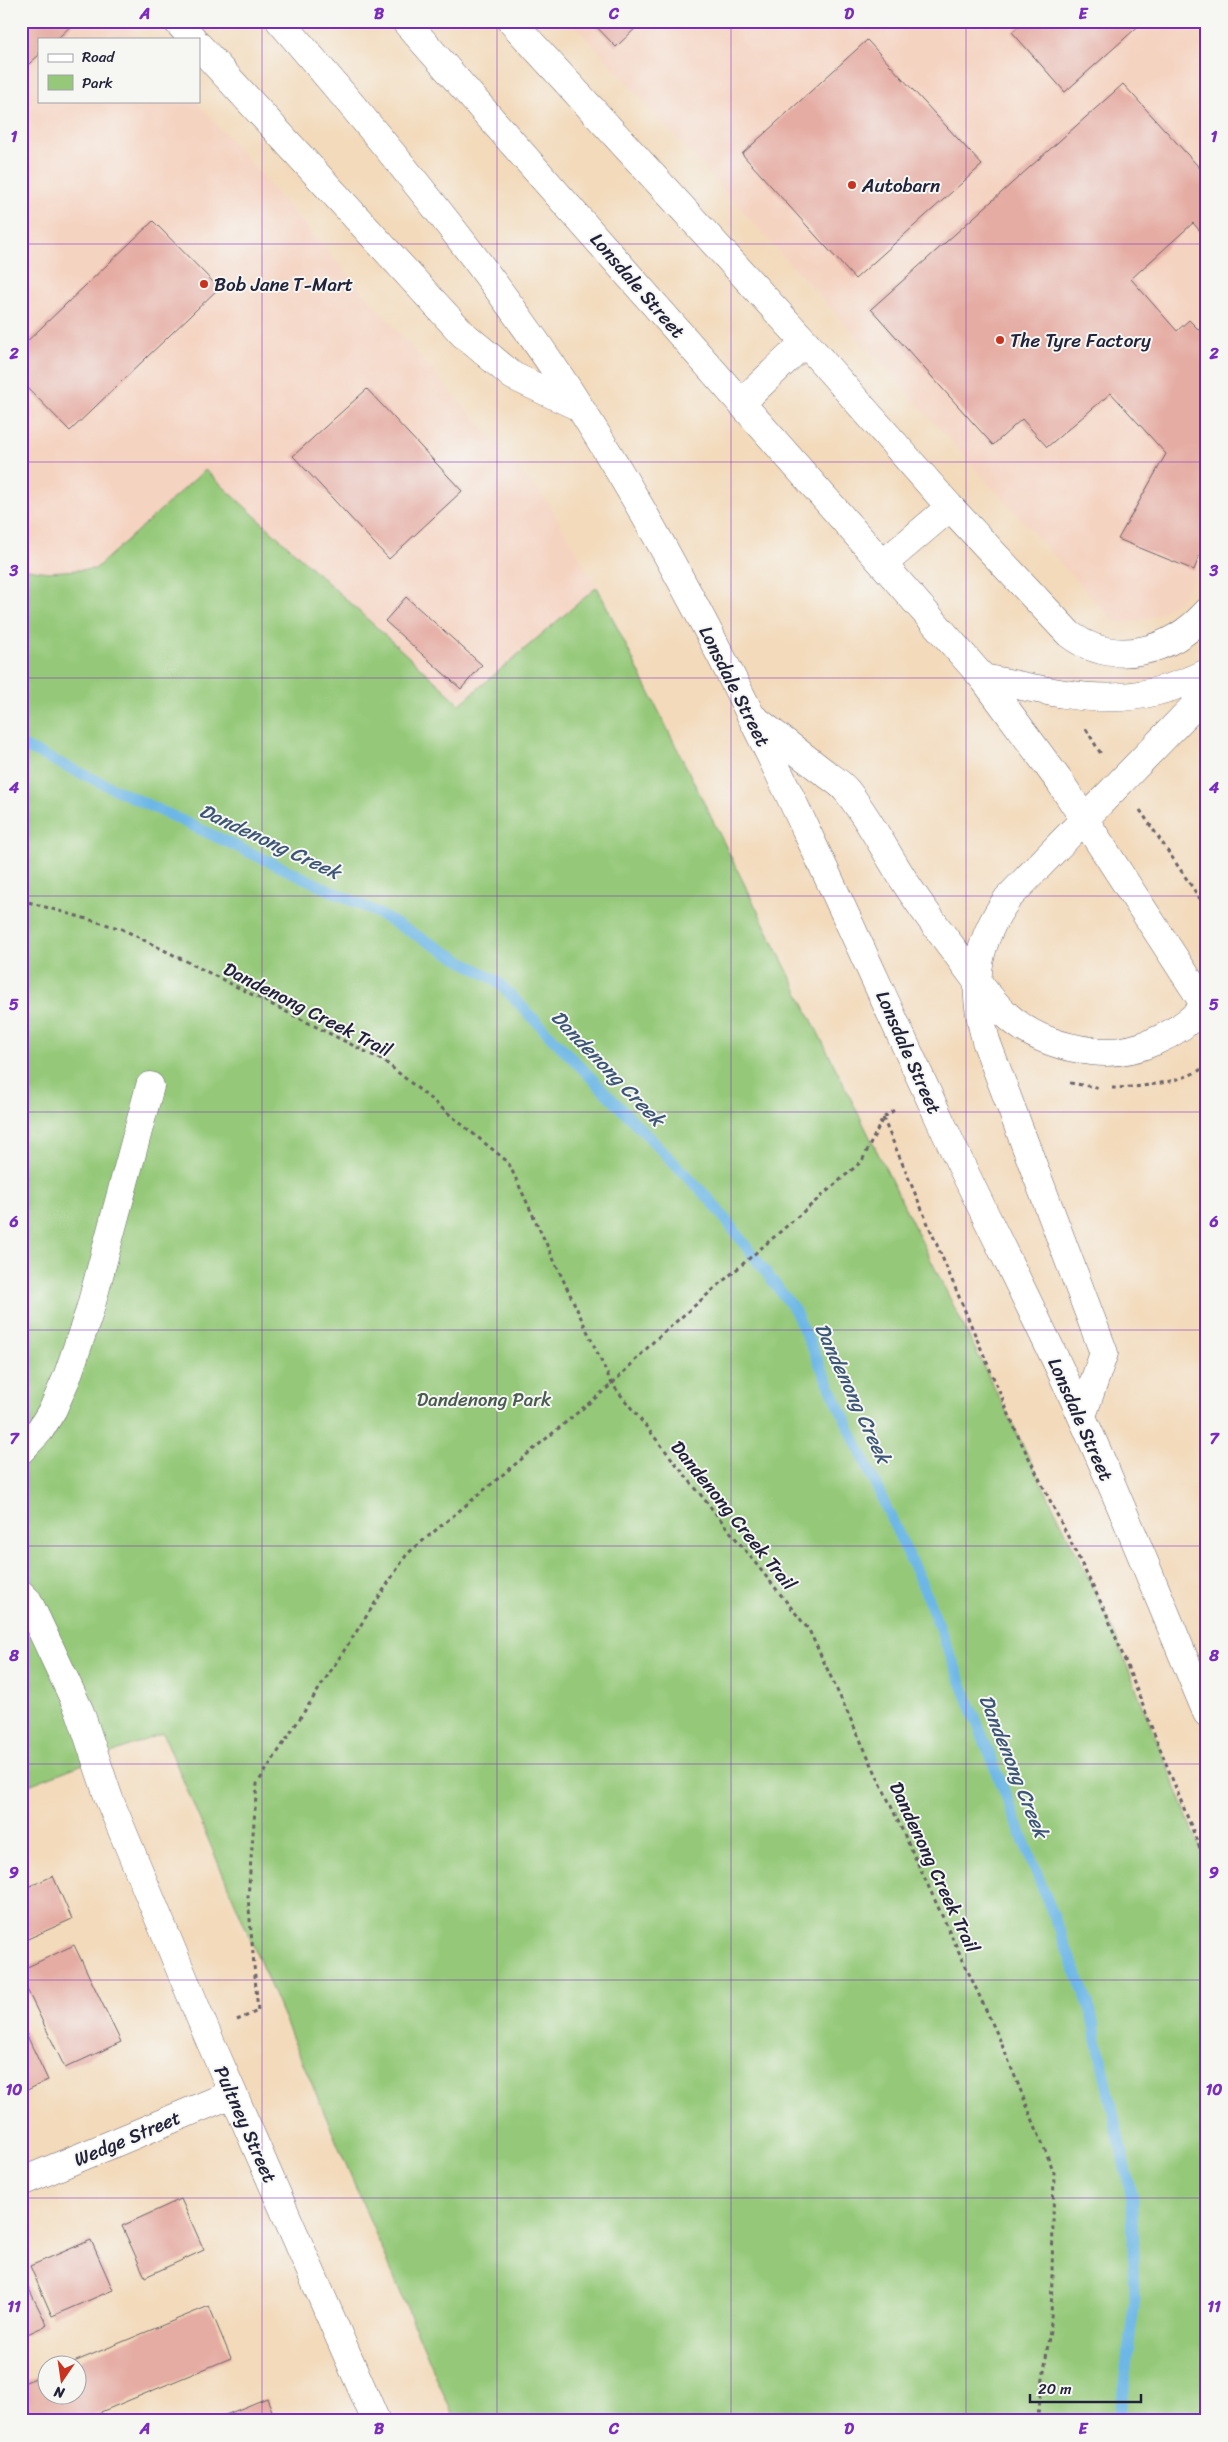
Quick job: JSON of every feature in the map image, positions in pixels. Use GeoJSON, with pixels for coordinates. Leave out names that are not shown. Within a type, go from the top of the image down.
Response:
{"type":"FeatureCollection","features":[{"type":"Feature","properties":{"kind":"main road"},"geometry":{"type":"LineString","coordinates":[[177,21],[191,38]]}},
{"type":"Feature","properties":{"kind":"main road","name":"Lonsdale Street"},"geometry":{"type":"LineString","coordinates":[[280,21],[449,223],[506,301],[626,482],[677,573],[824,865],[939,1119],[1082,1416],[1207,1713]]}},
{"type":"Feature","properties":{"kind":"main road","name":"Lonsdale Street"},"geometry":{"type":"LineString","coordinates":[[405,21],[983,678],[1060,782],[1206,1006]]}},
{"type":"Feature","properties":{"kind":"main road"},"geometry":{"type":"LineString","coordinates":[[511,21],[805,342],[950,507],[1061,627],[1088,646],[1118,654],[1150,648],[1182,633],[1197,623],[1207,612]]}},
{"type":"Feature","properties":{"kind":"main road"},"geometry":{"type":"LineString","coordinates":[[200,47],[462,334],[513,376],[578,407]]}},
{"type":"Feature","properties":{"kind":"main road"},"geometry":{"type":"LineString","coordinates":[[742,402],[805,342]]}},
{"type":"Feature","properties":{"kind":"main road"},"geometry":{"type":"LineString","coordinates":[[883,564],[950,507]]}},
{"type":"Feature","properties":{"kind":"main road"},"geometry":{"type":"LineString","coordinates":[[983,678],[1074,696],[1106,699],[1130,698],[1162,691],[1207,673]]}},
{"type":"Feature","properties":{"kind":"main road"},"geometry":{"type":"LineString","coordinates":[[1082,1416],[1104,1352],[986,1041],[978,1003],[977,982],[983,943],[1001,909],[1026,879],[1086,821],[1207,693]]}},
{"type":"Feature","properties":{"kind":"main road"},"geometry":{"type":"LineString","coordinates":[[749,714],[847,790],[902,878],[977,982],[1005,1016],[1028,1032],[1054,1044],[1094,1052],[1117,1052],[1146,1045],[1180,1027],[1206,1006]]}},
{"type":"Feature","properties":{"kind":"main road"},"geometry":{"type":"LineString","coordinates":[[21,1450],[40,1430],[54,1409],[67,1377],[89,1313],[150,1086]]}},
{"type":"Feature","properties":{"kind":"main road","name":"Pultney Street"},"geometry":{"type":"LineString","coordinates":[[21,1594],[28,1601],[80,1712],[119,1826],[206,2034],[376,2421]]}},
{"type":"Feature","properties":{"kind":"main road","name":"Wedge Street"},"geometry":{"type":"LineString","coordinates":[[21,2182],[232,2094]]}},
{"type":"Feature","properties":{"kind":"path","name":"Dandenong Creek Trail"},"geometry":{"type":"LineString","coordinates":[[21,900],[122,930],[384,1061],[508,1162],[612,1384],[809,1630],[1000,2040],[1054,2172],[1050,2323],[1037,2421]]}},
{"type":"Feature","properties":{"kind":"path"},"geometry":{"type":"LineString","coordinates":[[883,1118],[1019,1438],[1106,1613],[1207,1866]]}},
{"type":"Feature","properties":{"kind":"path"},"geometry":{"type":"LineString","coordinates":[[206,2034],[258,2010],[248,1897],[257,1784],[407,1554],[612,1384],[656,1339],[862,1161]]}},
{"type":"Feature","properties":{"kind":"shaded area"},"geometry":{"type":"Polygon","coordinates":[[[21,21],[126,21],[141,38],[38,38],[38,102],[197,102],[548,503],[597,587],[460,704],[205,470],[95,569],[48,572],[21,568],[21,21]]]}},
{"type":"Feature","properties":{"kind":"shaded area"},"geometry":{"type":"Polygon","coordinates":[[[571,21],[1207,21],[1207,546],[1197,572],[1182,598],[1158,614],[1137,622],[1115,623],[571,21]]]}},
{"type":"Feature","properties":{"kind":"green space","name":"Dandenong Park"},"geometry":{"type":"Polygon","coordinates":[[[205,470],[460,704],[597,587],[1106,1613],[1207,1866],[1207,2421],[455,2421],[163,1733],[21,1788],[21,568],[48,572],[95,569],[205,470]]]}},
{"type":"Feature","properties":{"kind":"building"},"geometry":{"type":"Polygon","coordinates":[[[21,21],[76,21],[58,38],[38,38],[38,56],[21,71],[21,21]]]}},
{"type":"Feature","properties":{"kind":"building"},"geometry":{"type":"Polygon","coordinates":[[[591,21],[643,21],[616,47],[591,21]]]}},
{"type":"Feature","properties":{"kind":"building"},"geometry":{"type":"Polygon","coordinates":[[[1025,21],[1144,21],[1065,92],[1012,32],[1025,21]]]}},
{"type":"Feature","properties":{"kind":"building"},"geometry":{"type":"Polygon","coordinates":[[[867,40],[982,165],[855,279],[742,154],[867,40]]]}},
{"type":"Feature","properties":{"kind":"building"},"geometry":{"type":"Polygon","coordinates":[[[1123,84],[1207,176],[1207,239],[1193,223],[1131,279],[1177,331],[1189,320],[1207,338],[1207,535],[1194,570],[1118,539],[1166,454],[1111,393],[1047,447],[1022,419],[993,445],[871,309],[1123,84]]]}},
{"type":"Feature","properties":{"kind":"building"},"geometry":{"type":"Polygon","coordinates":[[[153,221],[219,288],[70,431],[21,381],[21,347],[153,221]]]}},
{"type":"Feature","properties":{"kind":"building"},"geometry":{"type":"Polygon","coordinates":[[[367,389],[462,491],[389,559],[293,456],[367,389]]]}},
{"type":"Feature","properties":{"kind":"building"},"geometry":{"type":"Polygon","coordinates":[[[406,597],[482,665],[461,689],[385,621],[406,597]]]}},
{"type":"Feature","properties":{"kind":"building"},"geometry":{"type":"Polygon","coordinates":[[[53,1876],[72,1919],[21,1942],[21,1890],[53,1876]]]}},
{"type":"Feature","properties":{"kind":"building"},"geometry":{"type":"Polygon","coordinates":[[[74,1945],[121,2042],[65,2068],[21,1977],[21,1970],[74,1945]]]}},
{"type":"Feature","properties":{"kind":"building"},"geometry":{"type":"Polygon","coordinates":[[[21,2023],[48,2080],[21,2093],[21,2023]]]}},
{"type":"Feature","properties":{"kind":"building"},"geometry":{"type":"Polygon","coordinates":[[[181,2199],[204,2250],[145,2277],[122,2226],[181,2199]]]}},
{"type":"Feature","properties":{"kind":"building"},"geometry":{"type":"Polygon","coordinates":[[[91,2240],[113,2290],[52,2316],[30,2266],[91,2240]]]}},
{"type":"Feature","properties":{"kind":"building"},"geometry":{"type":"Polygon","coordinates":[[[24,2279],[47,2325],[21,2337],[21,2280],[24,2279]]]}},
{"type":"Feature","properties":{"kind":"building"},"geometry":{"type":"Polygon","coordinates":[[[209,2306],[231,2358],[79,2421],[21,2421],[21,2384],[38,2377],[38,2404],[88,2404],[88,2356],[209,2306]]]}},
{"type":"Feature","properties":{"kind":"building"},"geometry":{"type":"Polygon","coordinates":[[[267,2398],[276,2421],[211,2421],[267,2398]]]}},
{"type":"Feature","properties":{"kind":"waterway","name":"Dandenong Creek"},"geometry":{"type":"LineString","coordinates":[[21,745],[372,910],[497,981],[712,1202],[794,1309],[925,1591],[1090,2008],[1132,2199],[1134,2306],[1119,2421]]}},
{"type":"Feature","properties":{"kind":"place","name":"Autobarn"},"geometry":{"type":"Point","coordinates":[852,185]}},
{"type":"Feature","properties":{"kind":"place","name":"Bob Jane T-Mart"},"geometry":{"type":"Point","coordinates":[204,284]}},
{"type":"Feature","properties":{"kind":"place","name":"The Tyre Factory"},"geometry":{"type":"Point","coordinates":[1000,340]}}]}
